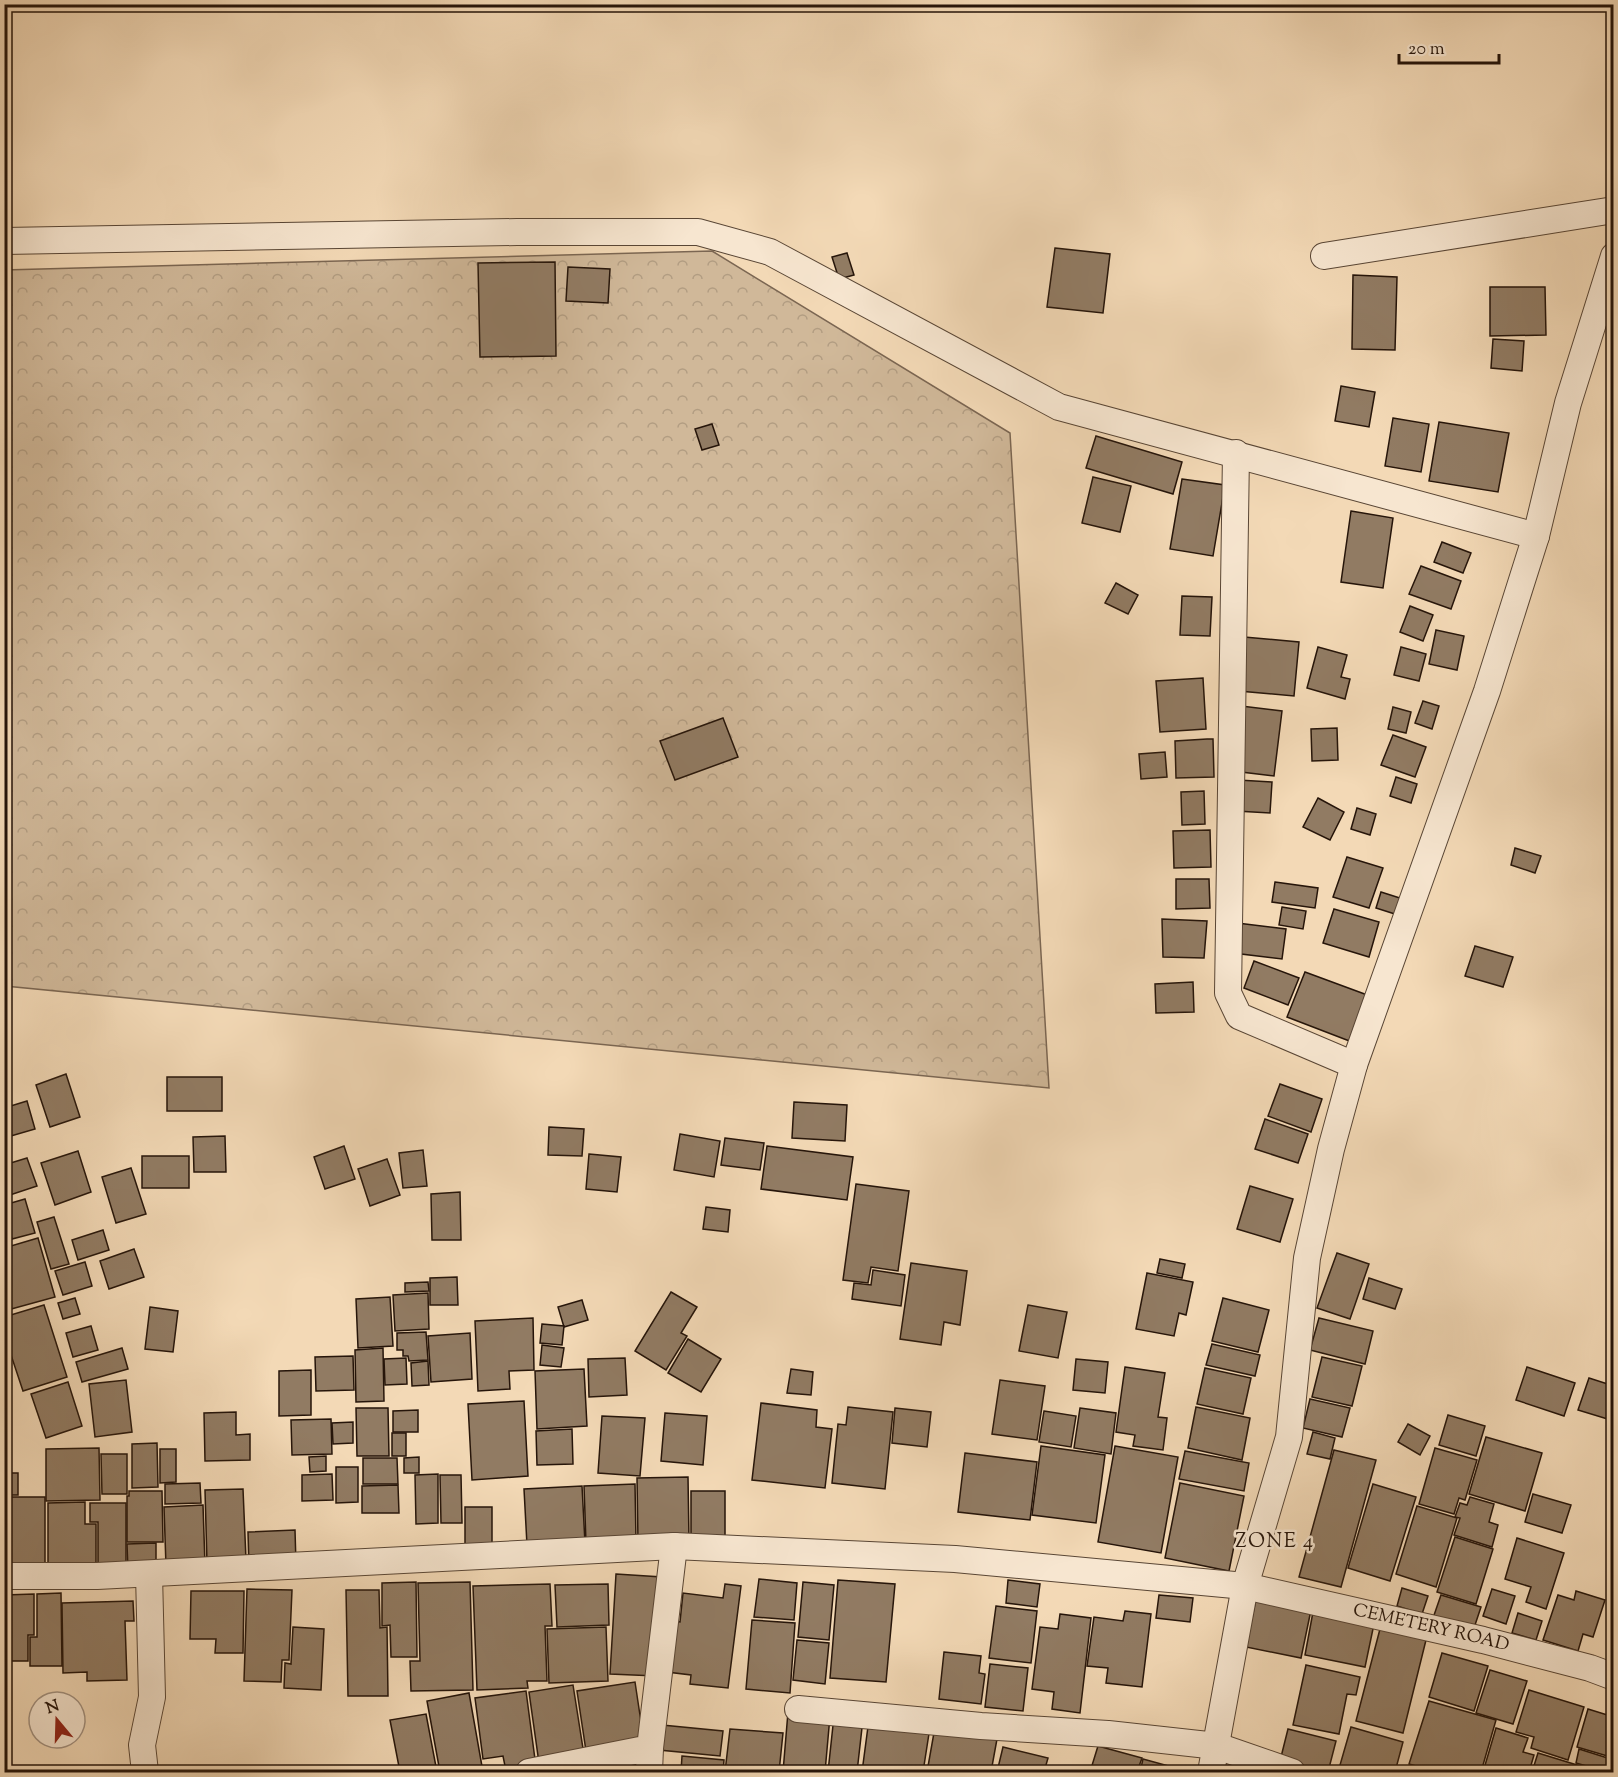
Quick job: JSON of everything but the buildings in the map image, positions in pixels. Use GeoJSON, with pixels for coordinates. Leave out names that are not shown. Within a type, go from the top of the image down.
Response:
{"type":"FeatureCollection","features":[{"type":"Feature","properties":{"kind":"street"},"geometry":{"type":"LineString","coordinates":[[1324,256],[1614,210]]}},
{"type":"Feature","properties":{"kind":"street"},"geometry":{"type":"LineString","coordinates":[[4,241],[517,232],[698,232],[770,252],[1059,406],[1536,536]]}},
{"type":"Feature","properties":{"kind":"street"},"geometry":{"type":"LineString","coordinates":[[1211,1773],[1245,1586],[1289,1437],[1308,1258],[1331,1149],[1354,1065],[1487,691],[1536,536],[1568,403],[1614,256]]}},
{"type":"Feature","properties":{"kind":"street"},"geometry":{"type":"LineString","coordinates":[[1236,453],[1228,993],[1239,1016],[1354,1065]]}},
{"type":"Feature","properties":{"kind":"street"},"geometry":{"type":"LineString","coordinates":[[529,1773],[649,1760],[674,1546]]}},
{"type":"Feature","properties":{"kind":"street","name":"CEMETERY ROAD"},"geometry":{"type":"LineString","coordinates":[[4,1576],[149,1574],[674,1546],[955,1559],[1245,1586],[1483,1640],[1590,1668],[1614,1677]]}},
{"type":"Feature","properties":{"kind":"street"},"geometry":{"type":"LineString","coordinates":[[145,1773],[142,1745],[152,1697],[149,1574]]}},
{"type":"Feature","properties":{"kind":"street"},"geometry":{"type":"LineString","coordinates":[[798,1709],[981,1726],[1108,1734],[1217,1746],[1292,1773]]}},
{"type":"Feature","properties":{"kind":"green space"},"geometry":{"type":"Polygon","coordinates":[[[712,251],[1010,433],[1049,1088],[5,986],[4,270],[712,251]]]}},
{"type":"Feature","properties":{"kind":"district","name":"ZONE 4"},"geometry":{"type":"Point","coordinates":[1275,1542]}}]}
